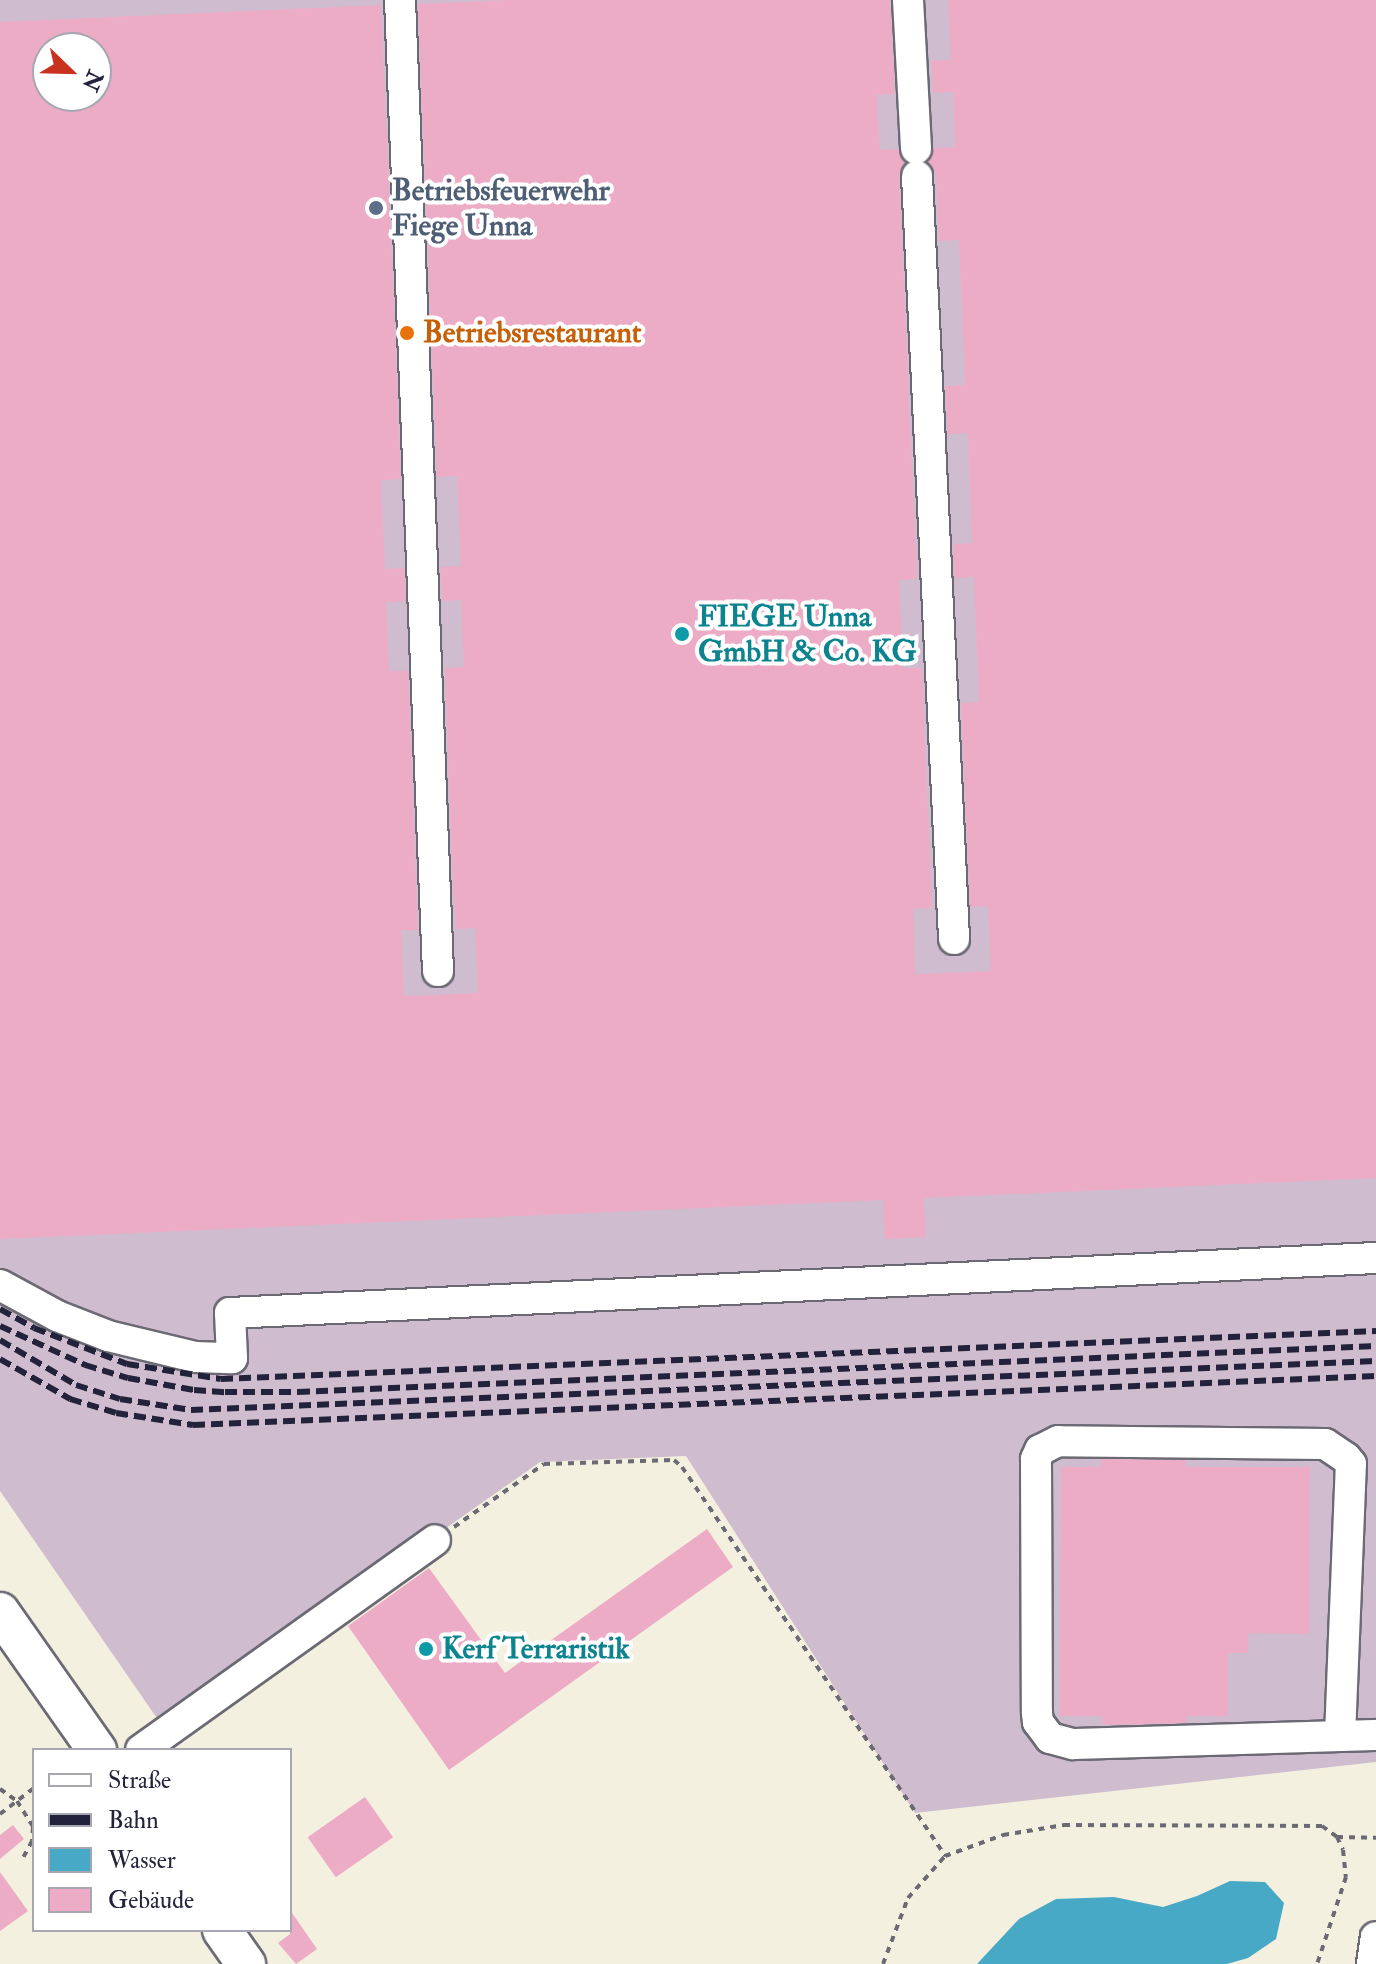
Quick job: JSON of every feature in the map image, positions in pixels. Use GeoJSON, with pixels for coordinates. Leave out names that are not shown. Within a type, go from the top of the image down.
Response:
{"type":"FeatureCollection","features":[{"type":"Feature","properties":{"kind":"main road"},"geometry":{"type":"LineString","coordinates":[[0,1612],[96,1748]]}},
{"type":"Feature","properties":{"kind":"main road"},"geometry":{"type":"LineString","coordinates":[[223,1932],[246,1964]]}},
{"type":"Feature","properties":{"kind":"street"},"geometry":{"type":"LineString","coordinates":[[400,0],[438,971]]}},
{"type":"Feature","properties":{"kind":"street"},"geometry":{"type":"LineString","coordinates":[[908,0],[954,939]]}},
{"type":"Feature","properties":{"kind":"street"},"geometry":{"type":"LineString","coordinates":[[0,1285],[57,1316],[108,1336],[195,1357],[232,1358],[230,1313],[1376,1258]]}},
{"type":"Feature","properties":{"kind":"street"},"geometry":{"type":"LineString","coordinates":[[1340,1736],[1351,1464],[1346,1458],[1325,1444],[1058,1441],[1040,1450],[1036,1459],[1037,1713],[1038,1722],[1050,1738],[1073,1744],[1376,1735]]}},
{"type":"Feature","properties":{"kind":"street"},"geometry":{"type":"LineString","coordinates":[[144,1748],[435,1540]]}},
{"type":"Feature","properties":{"kind":"street"},"geometry":{"type":"LineString","coordinates":[[1372,1964],[1376,1937]]}},
{"type":"Feature","properties":{"kind":"path"},"geometry":{"type":"LineString","coordinates":[[435,1540],[544,1464],[674,1460],[682,1467],[945,1856]]}},
{"type":"Feature","properties":{"kind":"path"},"geometry":{"type":"LineString","coordinates":[[0,1789],[17,1801],[32,1827]]}},
{"type":"Feature","properties":{"kind":"path"},"geometry":{"type":"LineString","coordinates":[[0,1814],[32,1790]]}},
{"type":"Feature","properties":{"kind":"path"},"geometry":{"type":"LineString","coordinates":[[883,1964],[908,1898],[945,1856],[1003,1835],[1064,1825],[1322,1826],[1337,1837],[1343,1850],[1346,1877],[1317,1964]]}},
{"type":"Feature","properties":{"kind":"path"},"geometry":{"type":"LineString","coordinates":[[1337,1837],[1376,1838]]}},
{"type":"Feature","properties":{"kind":"path"},"geometry":{"type":"LineString","coordinates":[[23,1858],[32,1838]]}},
{"type":"Feature","properties":{"kind":"shaded area","name":"FIEGE Unna GmbH & Co. KG"},"geometry":{"type":"Polygon","coordinates":[[[0,0],[1376,0],[1376,1762],[915,1813],[686,1456],[540,1462],[163,1727],[0,1491],[0,0]]]}},
{"type":"Feature","properties":{"kind":"water"},"geometry":{"type":"Polygon","coordinates":[[[1230,1881],[1265,1882],[1284,1903],[1276,1939],[1248,1958],[1227,1964],[977,1964],[1019,1919],[1056,1899],[1114,1897],[1163,1907],[1230,1881]]]}},
{"type":"Feature","properties":{"kind":"building","name":"FIEGE Unna GmbH & Co. KG"},"geometry":{"type":"Polygon","coordinates":[[[509,0],[890,0],[895,94],[877,95],[880,150],[898,149],[905,163],[899,177],[917,579],[899,580],[903,668],[922,668],[932,908],[913,909],[915,974],[991,971],[988,906],[970,907],[961,703],[979,702],[974,577],[954,578],[953,544],[972,543],[968,433],[948,434],[945,386],[965,385],[959,240],[939,241],[936,175],[928,162],[934,148],[955,147],[953,92],[933,93],[931,61],[951,60],[948,0],[1376,0],[1376,1178],[924,1198],[926,1237],[884,1239],[883,1200],[0,1239],[0,22],[381,5],[401,479],[381,480],[385,569],[404,568],[406,601],[386,602],[389,671],[408,671],[418,930],[401,930],[404,996],[478,993],[475,928],[456,929],[452,866],[445,668],[464,667],[461,600],[442,601],[440,567],[461,566],[457,476],[437,477],[418,4],[509,0]]]}},
{"type":"Feature","properties":{"kind":"building"},"geometry":{"type":"Polygon","coordinates":[[[1101,1459],[1186,1460],[1186,1467],[1310,1467],[1309,1634],[1248,1633],[1248,1653],[1228,1653],[1228,1716],[1186,1716],[1186,1723],[1103,1725],[1103,1716],[1060,1716],[1061,1467],[1101,1467],[1101,1459]]]}},
{"type":"Feature","properties":{"kind":"building","name":"Kerf Terraristik"},"geometry":{"type":"Polygon","coordinates":[[[707,1529],[733,1567],[449,1770],[348,1626],[429,1568],[505,1673],[707,1529]]]}},
{"type":"Feature","properties":{"kind":"building"},"geometry":{"type":"Polygon","coordinates":[[[365,1797],[393,1837],[336,1877],[308,1837],[365,1797]]]}},
{"type":"Feature","properties":{"kind":"building"},"geometry":{"type":"Polygon","coordinates":[[[13,1825],[24,1839],[0,1859],[0,1835],[13,1825]]]}},
{"type":"Feature","properties":{"kind":"building"},"geometry":{"type":"Polygon","coordinates":[[[0,1872],[28,1911],[0,1931],[0,1872]]]}},
{"type":"Feature","properties":{"kind":"building"},"geometry":{"type":"Polygon","coordinates":[[[292,1913],[317,1949],[296,1964],[278,1943],[290,1934],[292,1913]]]}},
{"type":"Feature","properties":{"kind":"railway"},"geometry":{"type":"LineString","coordinates":[[0,1309],[34,1328],[127,1364],[221,1379],[1376,1331]]}},
{"type":"Feature","properties":{"kind":"railway"},"geometry":{"type":"LineString","coordinates":[[0,1326],[85,1365],[128,1378],[194,1390],[225,1392],[298,1392],[1376,1346]]}},
{"type":"Feature","properties":{"kind":"railway"},"geometry":{"type":"LineString","coordinates":[[0,1340],[76,1385],[120,1399],[191,1410],[1376,1361]]}},
{"type":"Feature","properties":{"kind":"railway"},"geometry":{"type":"LineString","coordinates":[[0,1359],[70,1399],[116,1413],[193,1425],[1376,1376]]}},
{"type":"Feature","properties":{"kind":"place","name":"Betriebsfeuerwehr Fiege Unna"},"geometry":{"type":"Point","coordinates":[376,208]}},
{"type":"Feature","properties":{"kind":"place","name":"Betriebsrestaurant"},"geometry":{"type":"Point","coordinates":[407,333]}},
{"type":"Feature","properties":{"kind":"place","name":"FIEGE Unna GmbH & Co. KG"},"geometry":{"type":"Point","coordinates":[682,634]}},
{"type":"Feature","properties":{"kind":"place","name":"Kerf Terraristik"},"geometry":{"type":"Point","coordinates":[426,1649]}}]}
